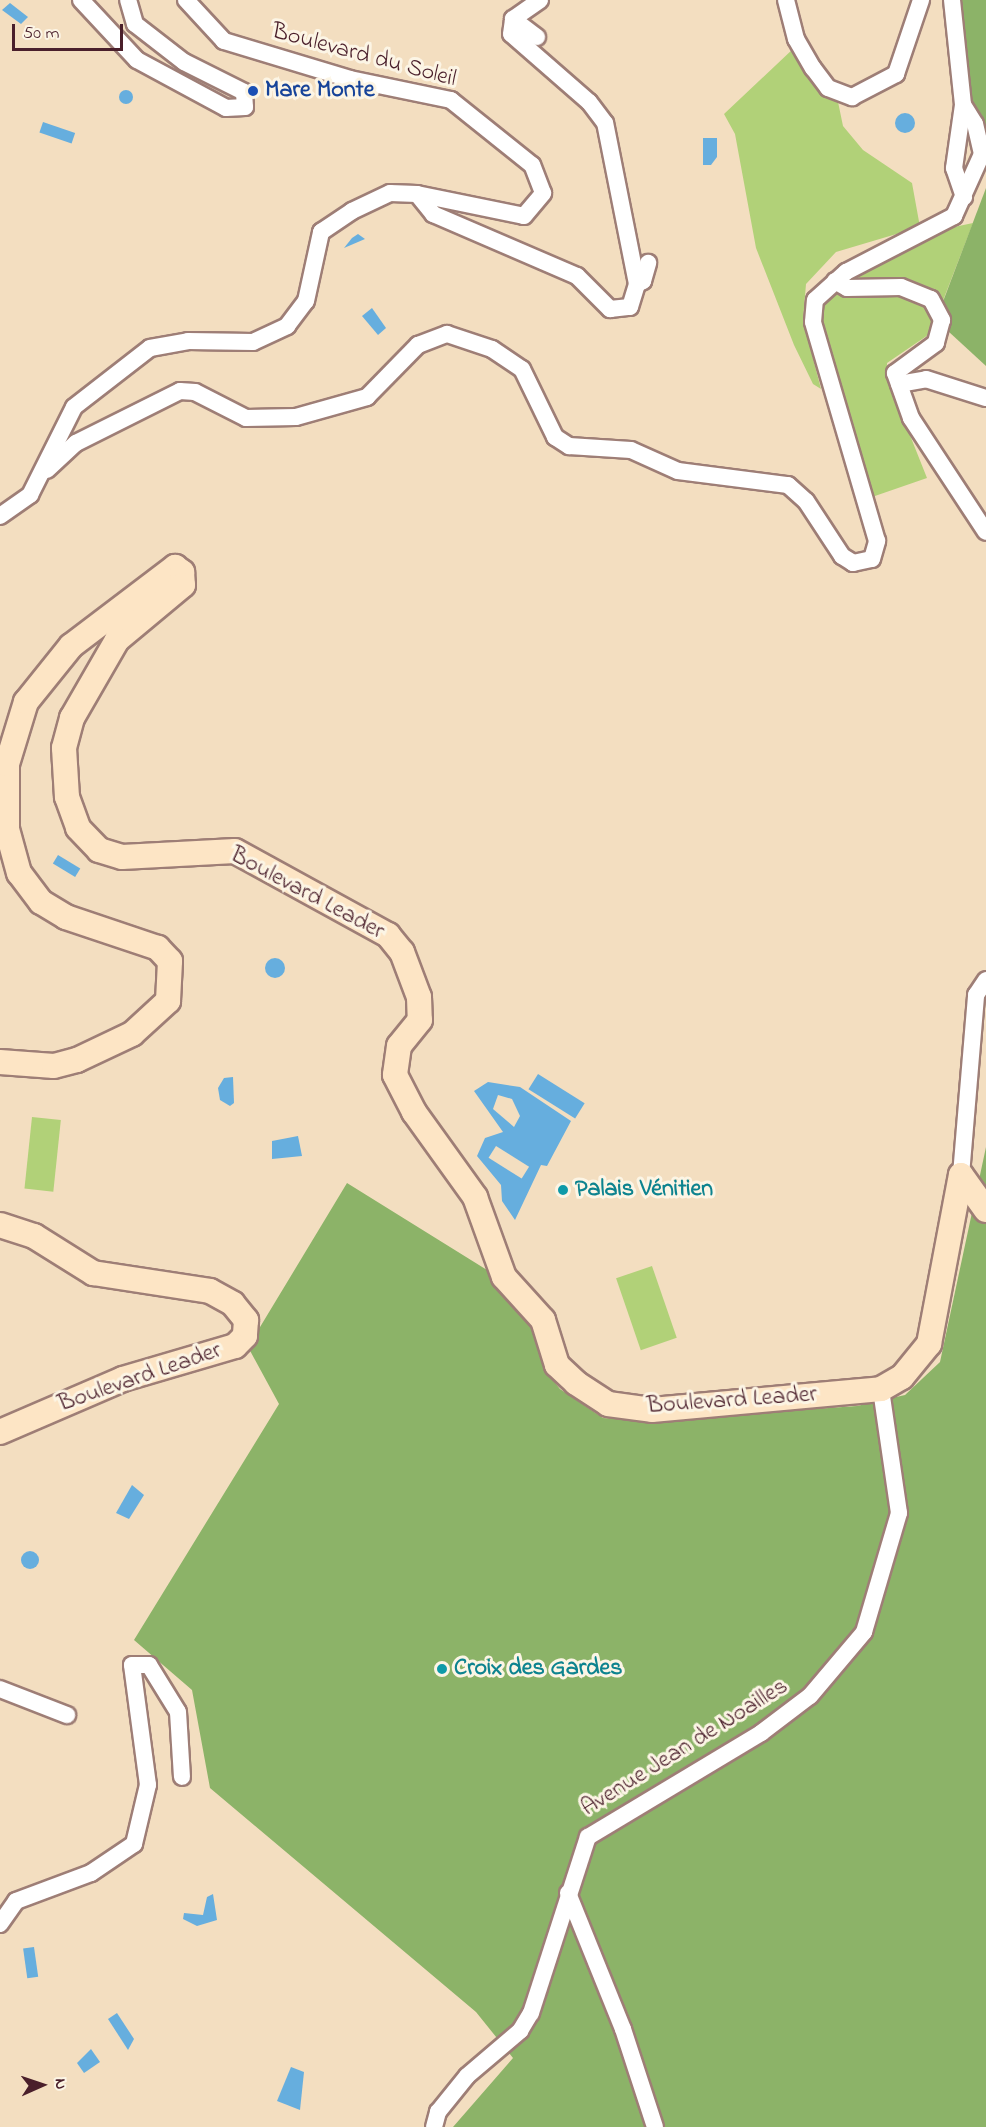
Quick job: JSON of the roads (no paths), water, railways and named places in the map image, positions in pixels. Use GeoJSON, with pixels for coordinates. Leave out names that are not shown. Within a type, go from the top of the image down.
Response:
{"type":"FeatureCollection","features":[{"type":"Feature","properties":{"kind":"street"},"geometry":{"type":"LineString","coordinates":[[81,0],[137,60],[223,107],[245,107],[244,92],[184,62],[135,24],[128,0]]}},
{"type":"Feature","properties":{"kind":"street","name":"Boulevard du Soleil"},"geometry":{"type":"LineString","coordinates":[[0,516],[30,495],[47,470],[74,407],[110,375],[150,348],[188,341],[253,342],[287,326],[306,301],[321,232],[390,193],[417,194],[524,216],[543,193],[532,165],[451,100],[350,79],[224,41],[186,0]]}},
{"type":"Feature","properties":{"kind":"street"},"geometry":{"type":"LineString","coordinates":[[786,0],[796,39],[813,68],[828,88],[852,98],[896,74],[921,0]]}},
{"type":"Feature","properties":{"kind":"street"},"geometry":{"type":"LineString","coordinates":[[952,0],[963,105],[954,149],[957,184],[964,197]]}},
{"type":"Feature","properties":{"kind":"street"},"geometry":{"type":"LineString","coordinates":[[513,19],[538,16]]}},
{"type":"Feature","properties":{"kind":"street"},"geometry":{"type":"LineString","coordinates":[[513,19],[538,16]]}},
{"type":"Feature","properties":{"kind":"street"},"geometry":{"type":"LineString","coordinates":[[417,194],[433,214],[576,276],[610,309],[630,307],[637,284],[605,123],[589,102],[511,34],[513,19]]}},
{"type":"Feature","properties":{"kind":"street"},"geometry":{"type":"LineString","coordinates":[[47,470],[76,443],[180,391],[195,392],[246,418],[296,417],[367,397],[418,345],[447,334],[492,349],[522,369],[555,436],[569,446],[631,450],[678,471],[788,485],[806,501],[842,556],[854,563],[872,559],[878,541],[813,322],[815,300],[836,281],[954,216],[982,154],[975,124],[963,105]]}},
{"type":"Feature","properties":{"kind":"street"},"geometry":{"type":"LineString","coordinates":[[637,284],[643,281],[648,263]]}},
{"type":"Feature","properties":{"kind":"street"},"geometry":{"type":"LineString","coordinates":[[836,281],[847,288],[901,287],[931,299],[942,320],[936,343],[900,366],[899,384],[911,418],[986,532]]}},
{"type":"Feature","properties":{"kind":"street"},"geometry":{"type":"LineString","coordinates":[[899,384],[926,379],[986,398]]}},
{"type":"Feature","properties":{"kind":"street","name":"Boulevard Leader"},"geometry":{"type":"LineString","coordinates":[[0,1062],[54,1066],[77,1060],[132,1034],[168,1001],[170,961],[158,948],[66,917],[41,903],[19,873],[8,829],[8,764],[26,702],[71,646],[175,567],[182,572],[183,585],[117,640],[72,718],[64,748],[67,797],[78,828],[99,850],[122,857],[217,848],[235,851],[388,935],[402,952],[419,997],[420,1020],[399,1046],[395,1076],[419,1120],[475,1197],[504,1277],[543,1320],[557,1365],[576,1383],[608,1404],[652,1410],[881,1389],[902,1377],[929,1344],[961,1175]]}},
{"type":"Feature","properties":{"kind":"street"},"geometry":{"type":"LineString","coordinates":[[986,980],[976,995],[961,1175],[986,1210]]}},
{"type":"Feature","properties":{"kind":"street","name":"Boulevard Leader"},"geometry":{"type":"LineString","coordinates":[[0,1225],[34,1236],[93,1273],[210,1291],[233,1304],[246,1320],[245,1336],[235,1346],[123,1379],[0,1432]]}},
{"type":"Feature","properties":{"kind":"street","name":"Avenue Jean de Noailles"},"geometry":{"type":"LineString","coordinates":[[434,2127],[438,2112],[467,2076],[520,2031],[531,2013],[568,1892],[588,1837],[761,1733],[810,1696],[864,1632],[899,1513],[881,1389]]}},
{"type":"Feature","properties":{"kind":"street"},"geometry":{"type":"LineString","coordinates":[[0,1924],[16,1901],[91,1873],[134,1844],[148,1785],[132,1665],[149,1665],[178,1712],[182,1777]]}},
{"type":"Feature","properties":{"kind":"street"},"geometry":{"type":"LineString","coordinates":[[0,1689],[67,1715]]}},
{"type":"Feature","properties":{"kind":"street"},"geometry":{"type":"LineString","coordinates":[[568,1892],[623,2029],[655,2127]]}},
{"type":"Feature","properties":{"kind":"water"},"geometry":{"type":"Polygon","coordinates":[[[10,3],[28,17],[21,24],[2,10],[10,3]]]}},
{"type":"Feature","properties":{"kind":"water"},"geometry":{"type":"Polygon","coordinates":[[[123,90],[129,90],[133,97],[129,104],[123,104],[119,100],[119,94],[123,90]]]}},
{"type":"Feature","properties":{"kind":"water"},"geometry":{"type":"Polygon","coordinates":[[[905,113],[912,116],[915,123],[912,130],[905,133],[898,130],[895,123],[898,116],[905,113]]]}},
{"type":"Feature","properties":{"kind":"water"},"geometry":{"type":"Polygon","coordinates":[[[43,122],[75,133],[72,143],[39,132],[43,122]]]}},
{"type":"Feature","properties":{"kind":"water"},"geometry":{"type":"Polygon","coordinates":[[[703,138],[717,138],[717,157],[711,165],[703,165],[703,138]]]}},
{"type":"Feature","properties":{"kind":"water"},"geometry":{"type":"Polygon","coordinates":[[[358,234],[365,239],[344,248],[352,238],[358,234]]]}},
{"type":"Feature","properties":{"kind":"water"},"geometry":{"type":"Polygon","coordinates":[[[372,308],[386,328],[378,335],[362,316],[372,308]]]}},
{"type":"Feature","properties":{"kind":"water"},"geometry":{"type":"Polygon","coordinates":[[[58,855],[80,868],[75,877],[53,864],[58,855]]]}},
{"type":"Feature","properties":{"kind":"water"},"geometry":{"type":"Polygon","coordinates":[[[275,958],[282,961],[285,968],[282,975],[275,978],[268,975],[265,968],[268,961],[275,958]]]}},
{"type":"Feature","properties":{"kind":"water"},"geometry":{"type":"Polygon","coordinates":[[[538,1074],[585,1103],[575,1118],[528,1089],[538,1074]]]}},
{"type":"Feature","properties":{"kind":"water"},"geometry":{"type":"Polygon","coordinates":[[[233,1077],[234,1103],[230,1106],[220,1100],[218,1088],[224,1078],[233,1077]]]}},
{"type":"Feature","properties":{"kind":"water"},"geometry":{"type":"Polygon","coordinates":[[[488,1082],[520,1087],[571,1121],[547,1166],[541,1165],[515,1220],[502,1201],[501,1185],[477,1156],[485,1138],[503,1132],[474,1091],[488,1082]]]}},
{"type":"Feature","properties":{"kind":"water"},"geometry":{"type":"Polygon","coordinates":[[[298,1136],[302,1156],[272,1159],[272,1141],[298,1136]]]}},
{"type":"Feature","properties":{"kind":"water"},"geometry":{"type":"Polygon","coordinates":[[[132,1485],[144,1495],[129,1519],[116,1513],[132,1485]]]}},
{"type":"Feature","properties":{"kind":"water"},"geometry":{"type":"Polygon","coordinates":[[[30,1551],[36,1554],[39,1560],[36,1566],[30,1569],[24,1566],[21,1560],[24,1554],[30,1551]]]}},
{"type":"Feature","properties":{"kind":"water"},"geometry":{"type":"Polygon","coordinates":[[[213,1894],[217,1920],[197,1926],[183,1919],[184,1913],[203,1915],[207,1897],[213,1894]]]}},
{"type":"Feature","properties":{"kind":"water"},"geometry":{"type":"Polygon","coordinates":[[[34,1947],[38,1977],[27,1978],[23,1949],[34,1947]]]}},
{"type":"Feature","properties":{"kind":"water"},"geometry":{"type":"Polygon","coordinates":[[[117,2013],[134,2039],[128,2050],[108,2019],[117,2013]]]}},
{"type":"Feature","properties":{"kind":"water"},"geometry":{"type":"Polygon","coordinates":[[[91,2049],[100,2062],[84,2073],[77,2063],[91,2049]]]}},
{"type":"Feature","properties":{"kind":"water"},"geometry":{"type":"Polygon","coordinates":[[[291,2067],[304,2072],[300,2110],[277,2101],[291,2067]]]}},
{"type":"Feature","properties":{"kind":"place","name":"Mare Monte"},"geometry":{"type":"Point","coordinates":[253,91]}},
{"type":"Feature","properties":{"kind":"place","name":"Palais Vénitien"},"geometry":{"type":"Point","coordinates":[563,1190]}},
{"type":"Feature","properties":{"kind":"place","name":"Croix des Gardes"},"geometry":{"type":"Point","coordinates":[442,1669]}}]}
